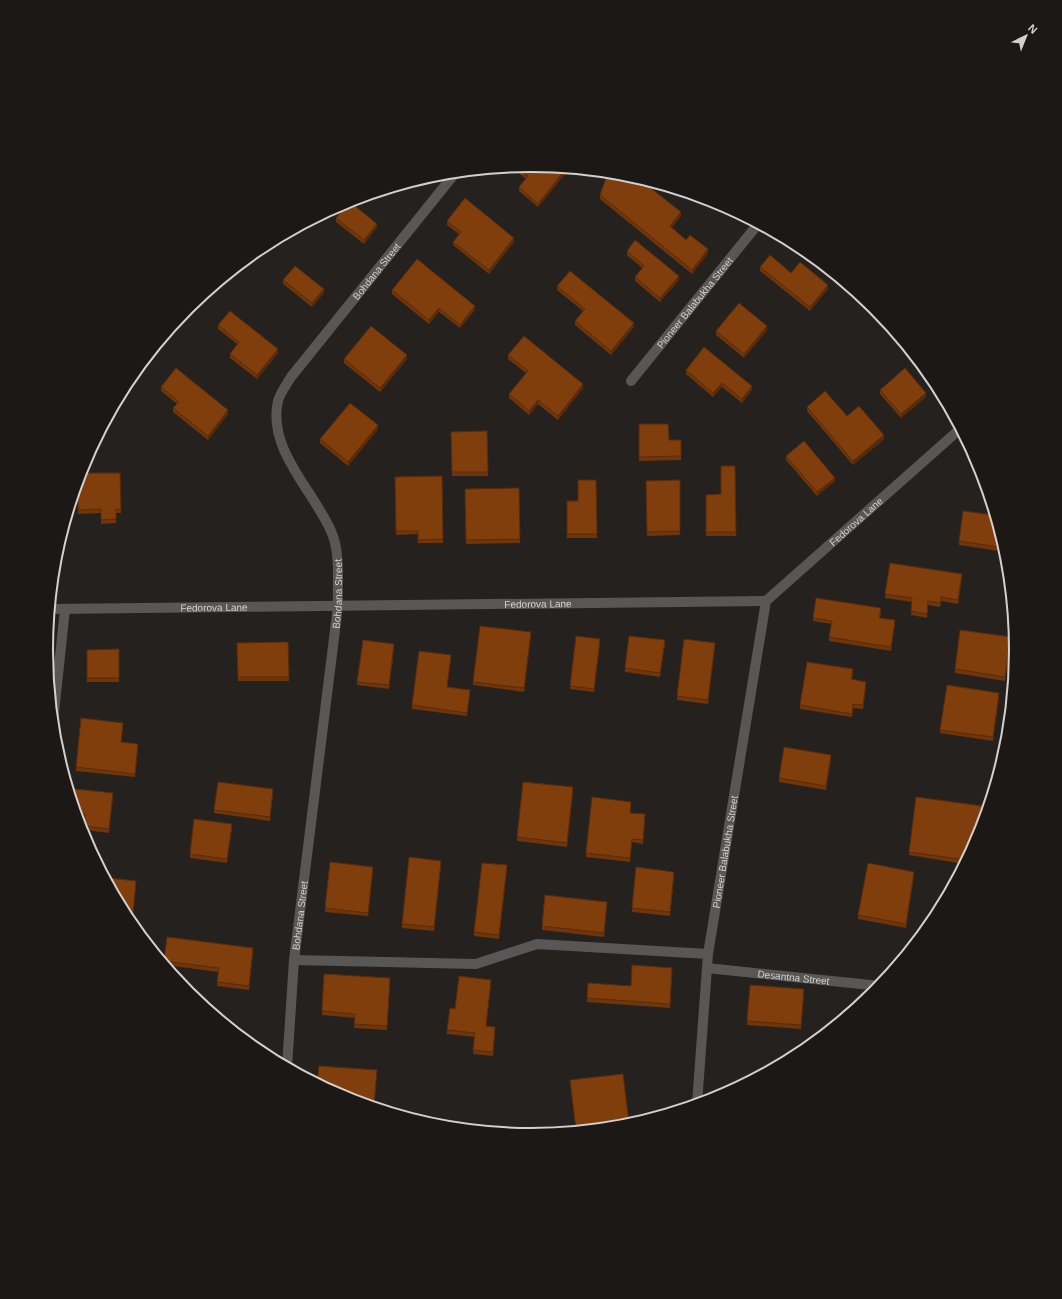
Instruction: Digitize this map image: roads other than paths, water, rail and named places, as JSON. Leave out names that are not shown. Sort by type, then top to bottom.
[{"type":"street","name":"Bohdana Street","points":[[287,1060],[294,960],[338,606],[336,548],[331,530],[282,445],[276,423],[278,400],[291,377],[450,179]]},
{"type":"street","name":"Pioneer Balabukha Street","points":[[631,380],[755,228]]},
{"type":"street","name":"Fedorova Lane","points":[[55,609],[766,601],[957,432]]},
{"type":"street","name":"Pioneer Balabukha Street","points":[[697,1097],[708,954],[766,601]]},
{"type":"street","points":[[56,698],[65,609]]},
{"type":"street","points":[[294,960],[476,964],[537,944],[708,954]]},
{"type":"street","name":"Desantna Street","points":[[707,968],[871,985]]}]
